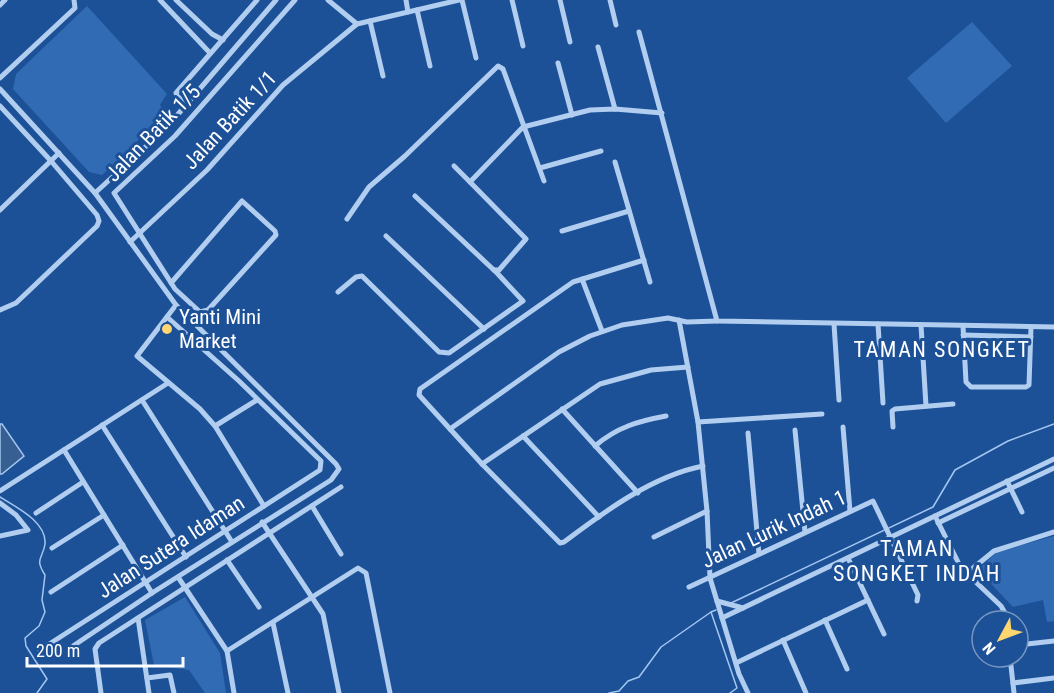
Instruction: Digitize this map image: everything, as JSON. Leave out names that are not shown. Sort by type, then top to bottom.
[{"type":"street","points":[[0,5],[5,0]]},
{"type":"street","points":[[0,78],[75,8],[74,0]]},
{"type":"street","points":[[159,0],[210,53]]},
{"type":"street","points":[[176,0],[195,20],[223,40]]},
{"type":"street","points":[[187,104],[176,93],[257,0]]},
{"type":"street","points":[[95,193],[167,127],[276,0]]},
{"type":"street","name":"Jalan Batik 1/5","points":[[171,283],[242,201],[273,229],[276,235],[204,313],[200,312],[179,294],[171,283],[114,195],[115,190],[175,136],[295,0]]},
{"type":"street","points":[[328,0],[357,24],[461,0],[476,58]]},
{"type":"street","points":[[406,0],[408,12]]},
{"type":"street","points":[[512,0],[523,46]]},
{"type":"street","points":[[560,0],[570,42]]},
{"type":"street","points":[[610,0],[616,25]]},
{"type":"street","points":[[417,10],[430,66]]},
{"type":"street","points":[[186,28],[194,26],[195,20]]},
{"type":"street","points":[[370,21],[383,76]]},
{"type":"street","name":"Jalan Batik 1/1","points":[[130,242],[207,170],[283,85],[357,24]]},
{"type":"street","points":[[639,32],[717,321]]},
{"type":"street","points":[[598,47],[615,109]]},
{"type":"street","points":[[558,63],[572,115]]},
{"type":"street","points":[[347,219],[369,187],[405,156],[498,66],[503,69],[544,181]]},
{"type":"street","points":[[0,67],[5,73]]},
{"type":"street","points":[[0,89],[95,193],[176,305],[336,464],[339,470],[331,480],[262,522],[73,646]]},
{"type":"street","points":[[0,310],[16,303],[97,226],[99,221],[97,215],[51,161],[0,106],[9,98]]},
{"type":"street","points":[[470,182],[523,127],[590,110],[615,109],[662,113]]},
{"type":"street","points":[[540,168],[602,150]]},
{"type":"street","points":[[0,210],[59,153]]},
{"type":"street","points":[[615,162],[650,282]]},
{"type":"street","points":[[454,166],[526,239],[500,270],[494,270]]},
{"type":"street","points":[[338,292],[356,277],[362,276],[443,354],[449,353],[523,301],[494,270],[415,196]]},
{"type":"street","points":[[562,231],[629,211]]},
{"type":"street","points":[[386,236],[484,329]]},
{"type":"street","points":[[644,260],[573,282],[420,389],[419,395],[482,464],[560,543],[564,543],[599,517],[638,493],[681,472],[703,466]]},
{"type":"street","points":[[582,279],[602,331]]},
{"type":"street","points":[[176,305],[137,356],[200,409],[215,426],[264,506]]},
{"type":"street","points":[[167,317],[257,400],[215,426]]},
{"type":"street","points":[[450,429],[559,352],[602,331],[647,321],[671,318],[687,322],[1054,327]]},
{"type":"street","points":[[679,320],[698,422],[707,511],[710,578],[736,663],[748,693]]},
{"type":"street","points":[[834,324],[839,400]]},
{"type":"street","points":[[878,324],[883,404]]},
{"type":"street","points":[[921,325],[926,406]]},
{"type":"street","points":[[963,326],[966,382],[968,385],[982,387],[1026,387],[1029,385],[1031,327]]},
{"type":"street","points":[[963,335],[1031,337]]},
{"type":"street","points":[[482,464],[600,384],[651,370],[688,368]]},
{"type":"street","points":[[0,491],[168,383]]},
{"type":"street","points":[[142,400],[232,542]]},
{"type":"street","name":"Jalan Sutera Idaman","points":[[40,650],[320,470],[321,461],[257,400]]},
{"type":"street","points":[[893,427],[893,410],[953,404]]},
{"type":"street","points":[[562,409],[638,493]]},
{"type":"street","points":[[698,422],[822,414]]},
{"type":"street","points":[[595,446],[623,427],[666,416]]},
{"type":"street","points":[[102,426],[186,557]]},
{"type":"street","points":[[843,427],[850,511]]},
{"type":"street","points":[[795,430],[805,532]]},
{"type":"street","points":[[748,433],[759,554]]},
{"type":"street","points":[[523,436],[599,517]]},
{"type":"street","points":[[64,450],[152,593]]},
{"type":"street","points":[[722,618],[848,558],[889,535],[935,516],[1054,459]]},
{"type":"street","points":[[938,523],[1054,468]]},
{"type":"street","points":[[36,513],[83,482]]},
{"type":"street","points":[[1007,482],[1022,512]]},
{"type":"street","points":[[100,693],[95,646],[341,488]]},
{"type":"street","name":"Jalan Lurik Indah 1","points":[[689,587],[873,501],[889,535]]},
{"type":"street","points":[[0,503],[16,515],[28,530],[0,536]]},
{"type":"street","points":[[312,506],[341,554]]},
{"type":"street","points":[[654,537],[707,511]]},
{"type":"street","points":[[52,548],[104,515]]},
{"type":"street","points":[[935,516],[958,564],[1003,609]]},
{"type":"street","points":[[262,522],[323,614],[339,693]]},
{"type":"street","points":[[967,573],[994,551],[1054,532]]},
{"type":"street","points":[[889,535],[918,595],[917,601]]},
{"type":"street","points":[[51,592],[123,545]]},
{"type":"street","points":[[848,558],[884,634]]},
{"type":"street","points":[[227,560],[259,607]]},
{"type":"street","points":[[227,651],[358,568],[362,569],[366,573],[390,693]]},
{"type":"street","points":[[178,577],[227,651],[234,693]]},
{"type":"street","points":[[736,663],[867,600]]},
{"type":"street","points":[[717,601],[744,608]]},
{"type":"street","points":[[138,618],[149,693]]},
{"type":"street","points":[[825,620],[847,669]]},
{"type":"street","points":[[273,623],[288,693]]},
{"type":"street","points":[[783,640],[806,693]]},
{"type":"street","points":[[1030,644],[1054,641]]},
{"type":"street","points":[[1011,669],[1014,693]]},
{"type":"street","points":[[147,678],[170,675],[174,693]]},
{"type":"street","points":[[1013,683],[1054,678]]},
{"type":"shaded area","points":[[87,6],[167,94],[160,105],[166,113],[102,175],[89,172],[13,89],[16,74]]},
{"type":"shaded area","points":[[972,22],[1012,66],[946,123],[907,78]]},
{"type":"shaded area","points":[[0,424],[24,456],[2,474],[0,474]]},
{"type":"shaded area","points":[[1054,536],[1054,621],[1047,622],[1043,600],[1013,607],[978,570],[997,552]]},
{"type":"shaded area","points":[[185,597],[220,653],[226,693],[205,693],[189,670],[154,665],[145,620]]},
{"type":"waterway","points":[[731,603],[933,507],[955,470],[1008,441],[1054,424]]},
{"type":"waterway","points":[[0,497],[22,510],[36,522],[44,536],[45,544],[40,565],[45,575],[42,600],[45,612],[39,626],[25,638],[26,646],[47,679],[37,693]]},
{"type":"waterway","points":[[716,610],[711,612],[737,688],[730,693]]},
{"type":"waterway","points":[[609,693],[619,691],[628,681],[639,677],[661,647],[711,612]]},
{"type":"place","name":"Yanti Mini Market","points":[[167,329]]},
{"type":"district","name":"TAMAN SONGKET","points":[[942,349]]},
{"type":"district","name":"TAMAN SONGKET INDAH","points":[[917,560]]}]
